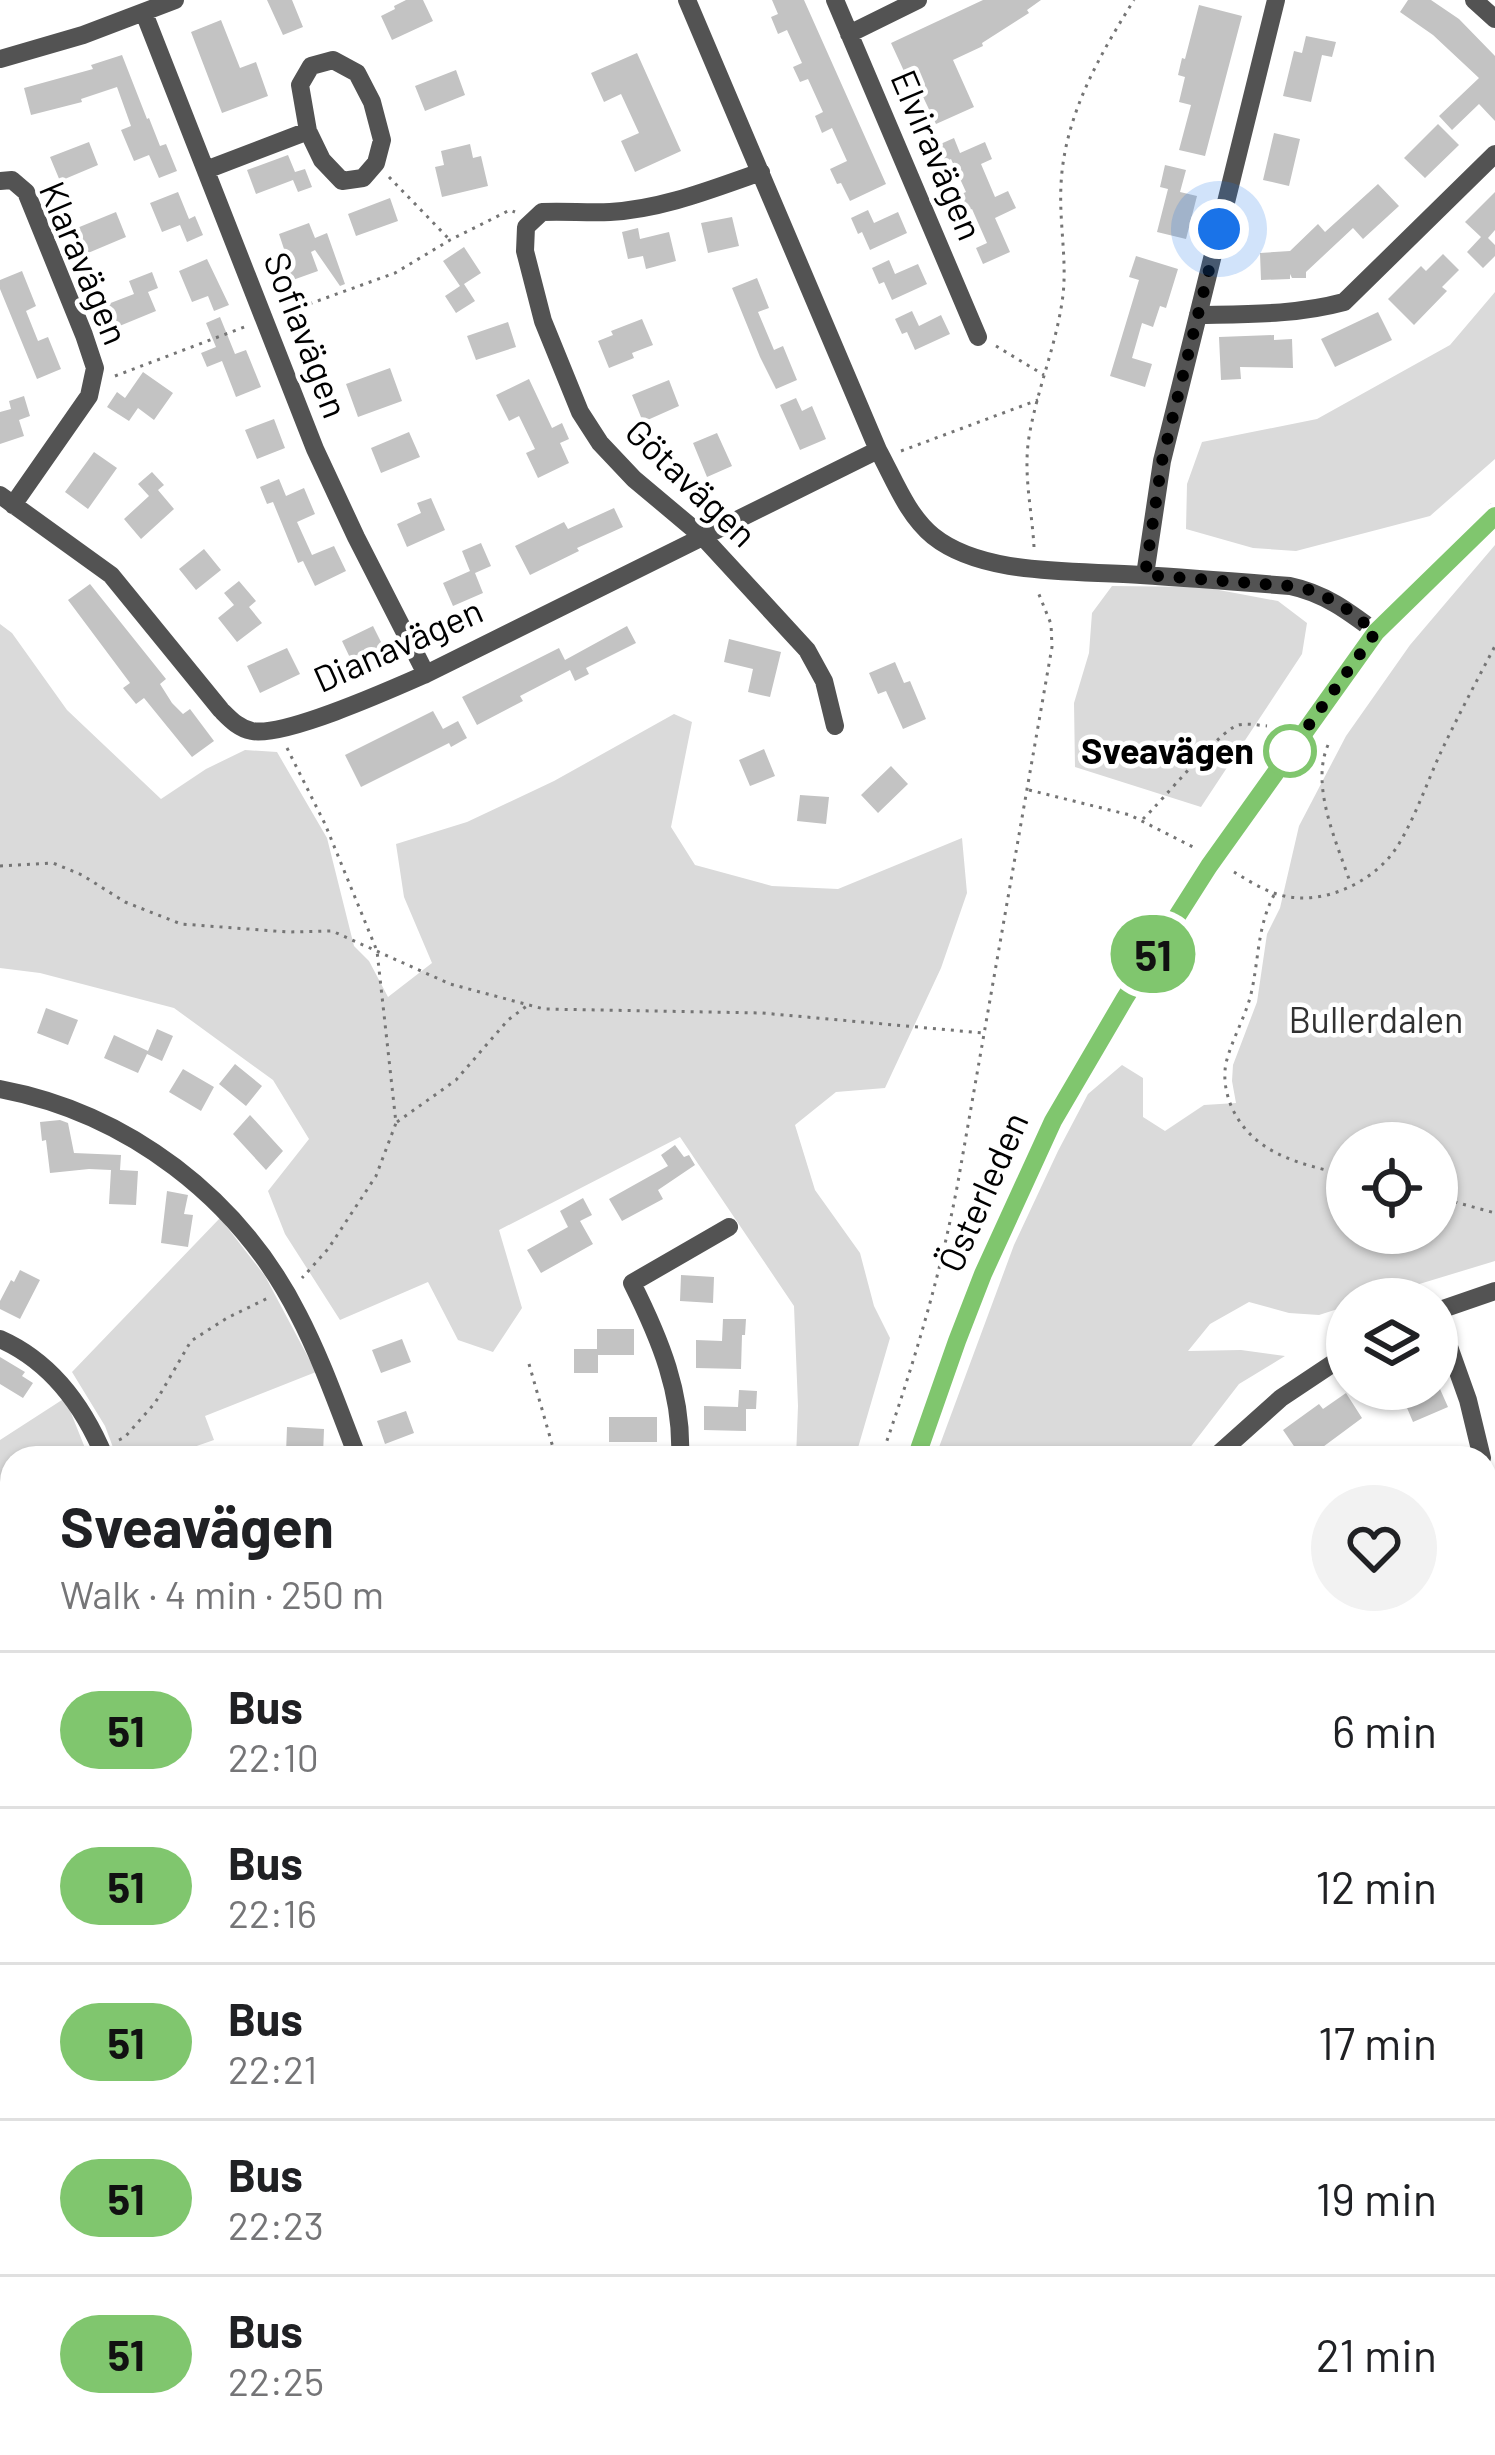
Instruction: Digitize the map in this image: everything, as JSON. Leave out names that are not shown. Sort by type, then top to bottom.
[{"type":"main road","name":"Österleden","points":[[920,1446],[983,1274],[1053,1121],[1125,998],[1209,866],[1376,632],[1495,515]]},
{"type":"street","points":[[0,59],[83,35],[175,0]]},
{"type":"street","points":[[687,0],[881,454],[911,511],[931,534],[956,550],[988,561],[1035,568],[1315,591],[1376,632]]},
{"type":"street","name":"Elviravägen","points":[[835,0],[978,337]]},
{"type":"street","points":[[849,34],[918,0]]},
{"type":"street","points":[[1145,575],[1162,461],[1276,0]]},
{"type":"street","points":[[1474,0],[1495,19]]},
{"type":"street","name":"Sofiavägen","points":[[144,13],[323,467],[426,674]]},
{"type":"street","points":[[333,59],[357,73],[372,101],[382,140],[376,163],[363,178],[342,181],[322,160],[308,131],[300,85],[311,65],[333,59]]},
{"type":"street","points":[[206,170],[308,131]]},
{"type":"street","points":[[1198,315],[1288,313],[1344,302],[1495,154]]},
{"type":"street","points":[[532,222],[542,212],[642,208],[761,172]]},
{"type":"street","name":"Klaravägen","points":[[0,182],[12,180],[26,192],[95,368],[89,396],[7,500]]},
{"type":"street","name":"Götavägen","points":[[532,222],[526,227],[525,251],[543,321],[580,412],[600,443],[634,479],[702,536],[807,650],[824,681],[835,726]]},
{"type":"street","name":"Dianavägen","points":[[7,500],[111,575],[220,710],[237,725],[256,732],[371,698],[426,674],[702,536],[881,454]]},
{"type":"street","points":[[0,1089],[84,1113],[160,1155],[199,1185],[266,1261],[284,1291],[320,1362],[353,1446]]},
{"type":"street","points":[[680,1446],[678,1405],[669,1369],[658,1333],[632,1283],[729,1227]]},
{"type":"street","points":[[1458,1304],[1495,1291]]},
{"type":"street","points":[[0,1339],[43,1366],[66,1389],[100,1446]]},
{"type":"street","points":[[1227,1446],[1281,1398],[1326,1368]]},
{"type":"street","points":[[1458,1372],[1479,1446]]},
{"type":"path","points":[[885,1446],[940,1274],[1052,647],[1051,624],[1038,592],[1027,468],[1065,277],[1060,196],[1067,142],[1090,80],[1134,0]]},
{"type":"path","points":[[376,163],[451,240]]},
{"type":"path","points":[[91,385],[395,273],[510,210],[532,222]]},
{"type":"path","points":[[978,337],[1045,376]]},
{"type":"path","points":[[881,454],[1038,400]]},
{"type":"path","points":[[1232,872],[1275,894],[1312,897],[1351,886],[1375,871],[1394,850],[1495,646]]},
{"type":"path","points":[[1142,820],[1219,737],[1234,726],[1267,726]]},
{"type":"path","points":[[113,1446],[155,1403],[191,1341],[298,1282],[328,1249],[376,1176],[396,1123],[377,951],[325,824],[290,757],[282,728]]},
{"type":"path","points":[[1328,746],[1322,759],[1324,793],[1351,886]]},
{"type":"path","points":[[1028,789],[1142,820],[1196,849]]},
{"type":"path","points":[[0,866],[53,862],[125,902],[181,924],[332,931],[450,984],[544,1009],[762,1012],[985,1033]]},
{"type":"path","points":[[1275,894],[1260,930],[1252,990],[1227,1062],[1228,1097],[1244,1127],[1269,1151],[1326,1169]]},
{"type":"path","points":[[396,1123],[456,1080],[528,1004]]},
{"type":"path","points":[[1458,1203],[1495,1213]]},
{"type":"path","points":[[529,1364],[553,1446]]},
{"type":"green space","points":[[1495,292],[1495,459],[1430,516],[1296,551],[1253,548],[1186,529],[1187,484],[1202,442],[1317,419],[1450,345]]},
{"type":"green space","name":"Bullerdalen","points":[[1495,545],[1495,1261],[1439,1278],[1326,1278],[1326,1313],[1289,1313],[1249,1302],[1210,1324],[1188,1351],[1241,1350],[1285,1356],[1239,1384],[1191,1446],[939,1446],[1014,1245],[1088,1094],[1122,1065],[1143,1078],[1143,1117],[1165,1131],[1204,1105],[1236,1103],[1233,1065],[1257,1002],[1267,934],[1280,908],[1299,826],[1346,736],[1410,645]]},
{"type":"green space","points":[[1112,586],[1203,587],[1278,601],[1307,623],[1302,654],[1201,807],[1075,767],[1074,703],[1089,653],[1092,613]]},
{"type":"green space","points":[[0,624],[12,633],[67,710],[161,799],[245,750],[277,752],[327,838],[354,946],[369,961],[388,997],[432,963],[404,897],[396,844],[467,822],[554,781],[674,714],[692,722],[671,827],[695,865],[772,886],[838,889],[962,838],[967,893],[941,968],[885,1088],[836,1092],[795,1125],[815,1190],[860,1253],[874,1306],[890,1338],[858,1446],[796,1446],[794,1306],[680,1137],[499,1230],[522,1308],[493,1352],[458,1340],[428,1282],[340,1320],[285,1234],[268,1191],[309,1139],[273,1080],[174,1008],[40,973],[0,968]]},
{"type":"green space","points":[[220,1218],[265,1276],[316,1372],[205,1416],[214,1440],[197,1446],[112,1446],[72,1372]]},
{"type":"green space","points":[[65,1398],[84,1446],[0,1446],[0,1440]]},
{"type":"building","points":[[267,0],[292,0],[303,27],[283,35]]},
{"type":"building","points":[[406,0],[423,0],[433,21],[392,40],[381,16]]},
{"type":"building","points":[[772,0],[804,0],[886,184],[850,201],[841,183],[837,184],[830,169],[847,161],[832,128],[822,133],[815,116],[823,112],[808,79],[800,82],[793,67],[802,63],[787,30],[778,34],[771,17],[778,14]]},
{"type":"building","points":[[983,0],[1041,0],[983,46],[953,60],[974,107],[936,124],[891,43]]},
{"type":"building","points":[[1408,0],[1431,0],[1459,19],[1495,56],[1495,121],[1479,104],[1452,130],[1439,116],[1479,78],[1400,12]]},
{"type":"building","points":[[1199,5],[1242,16],[1205,156],[1179,150],[1191,105],[1179,102],[1185,77],[1178,75]]},
{"type":"building","points":[[221,20],[240,68],[256,62],[268,96],[222,113],[191,32]]},
{"type":"building","points":[[1306,36],[1336,42],[1332,57],[1322,55],[1311,102],[1283,96],[1294,51],[1302,53]]},
{"type":"building","points":[[637,53],[681,151],[635,172],[621,141],[639,133],[621,94],[604,102],[591,73]]},
{"type":"building","points":[[122,55],[147,119],[160,146],[166,144],[177,171],[159,178],[149,155],[134,161],[121,130],[131,126],[117,87],[31,115],[24,88],[93,69],[91,65]]},
{"type":"building","points":[[456,70],[465,95],[425,111],[415,86]]},
{"type":"building","points":[[1438,124],[1459,145],[1425,178],[1404,158]]},
{"type":"building","points":[[1274,133],[1300,139],[1289,186],[1263,180]]},
{"type":"building","points":[[954,138],[960,153],[985,142],[992,159],[981,164],[995,197],[1008,191],[1016,208],[995,218],[1010,252],[983,264],[976,248],[987,243],[972,209],[965,212],[957,196],[966,192],[951,159],[943,163],[936,146]]},
{"type":"building","points":[[89,142],[98,165],[60,181],[50,157]]},
{"type":"building","points":[[470,144],[473,158],[481,156],[488,186],[442,197],[435,167],[444,165],[441,151]]},
{"type":"building","points":[[288,155],[295,172],[305,169],[312,187],[298,192],[293,180],[256,194],[247,170]]},
{"type":"building","points":[[1165,165],[1186,170],[1180,192],[1197,196],[1186,239],[1157,232],[1168,189],[1160,187]]},
{"type":"building","points":[[1378,184],[1399,206],[1363,239],[1353,228],[1306,272],[1306,278],[1290,274],[1290,279],[1261,280],[1260,253],[1290,251],[1318,224],[1325,232]]},
{"type":"building","points":[[178,192],[189,219],[195,216],[203,235],[187,242],[180,225],[162,232],[150,203]]},
{"type":"building","points":[[1495,192],[1495,230],[1488,238],[1495,245],[1495,256],[1483,268],[1467,252],[1481,237],[1465,222]]},
{"type":"building","points":[[390,198],[398,221],[356,236],[348,214]]},
{"type":"building","points":[[868,210],[874,223],[898,212],[907,233],[870,250],[851,218]]},
{"type":"building","points":[[116,212],[126,237],[88,253],[77,228]]},
{"type":"building","points":[[732,217],[739,246],[708,253],[701,223]]},
{"type":"building","points":[[309,223],[315,238],[327,233],[345,284],[340,286],[315,250],[311,252],[318,271],[290,281],[279,251],[284,249],[279,234]]},
{"type":"building","points":[[638,228],[640,239],[669,232],[676,261],[646,269],[643,256],[628,259],[622,232]]},
{"type":"building","points":[[464,247],[481,273],[464,284],[475,301],[456,313],[445,296],[460,286],[443,261]]},
{"type":"building","points":[[1443,254],[1459,270],[1442,287],[1447,291],[1414,325],[1388,299],[1421,266],[1426,271]]},
{"type":"building","points":[[1136,256],[1178,269],[1166,308],[1160,306],[1153,327],[1142,323],[1132,358],[1152,364],[1145,387],[1110,376],[1139,280],[1129,277]]},
{"type":"building","points":[[207,259],[229,305],[214,311],[208,296],[192,302],[179,271]]},
{"type":"building","points":[[889,260],[895,274],[918,264],[927,284],[892,300],[872,268]]},
{"type":"building","points":[[22,271],[36,306],[26,311],[38,341],[48,337],[61,369],[37,379],[0,289],[0,280]]},
{"type":"building","points":[[152,272],[158,288],[148,292],[156,311],[117,327],[108,304],[134,294],[129,281]]},
{"type":"building","points":[[757,278],[769,308],[758,312],[774,350],[783,346],[797,380],[776,389],[732,288]]},
{"type":"building","points":[[912,311],[919,326],[941,315],[950,334],[915,350],[895,319]]},
{"type":"building","points":[[1378,312],[1392,340],[1335,367],[1321,339]]},
{"type":"building","points":[[220,317],[235,354],[246,350],[261,387],[236,397],[222,361],[207,367],[201,353],[216,347],[206,323]]},
{"type":"building","points":[[642,319],[653,345],[609,368],[598,341]]},
{"type":"building","points":[[508,322],[516,347],[476,360],[467,336]]},
{"type":"building","points":[[1274,335],[1274,340],[1292,339],[1293,368],[1240,367],[1241,379],[1221,380],[1219,337]]},
{"type":"building","points":[[390,368],[402,401],[358,417],[346,384]]},
{"type":"building","points":[[143,372],[173,393],[154,420],[138,408],[129,421],[107,407],[117,392],[125,398]]},
{"type":"building","points":[[529,379],[552,428],[562,423],[569,439],[560,443],[569,463],[538,478],[526,453],[535,449],[519,416],[509,421],[496,395]]},
{"type":"building","points":[[669,380],[679,406],[643,422],[632,395]]},
{"type":"building","points":[[24,396],[30,416],[19,420],[24,436],[0,444],[0,412],[11,409],[9,401]]},
{"type":"building","points":[[796,398],[802,411],[812,406],[826,439],[800,450],[780,405]]},
{"type":"building","points":[[274,419],[285,448],[257,459],[245,430]]},
{"type":"building","points":[[409,432],[420,457],[381,473],[371,448]]},
{"type":"building","points":[[717,433],[732,466],[707,477],[693,443]]},
{"type":"building","points":[[94,452],[117,468],[88,509],[65,492]]},
{"type":"building","points":[[152,472],[164,485],[158,490],[174,509],[141,539],[124,519],[149,496],[138,484]]},
{"type":"building","points":[[279,479],[286,496],[304,488],[315,514],[297,522],[312,555],[334,546],[346,571],[315,586],[303,561],[298,563],[273,502],[267,504],[260,487]]},
{"type":"building","points":[[431,498],[445,530],[407,547],[397,524],[421,513],[417,503]]},
{"type":"building","points":[[614,508],[623,527],[530,575],[515,546],[564,522],[568,529]]},
{"type":"building","points":[[481,543],[491,566],[475,573],[483,593],[453,606],[443,583],[470,571],[462,551]]},
{"type":"building","points":[[204,549],[221,570],[196,590],[179,569]]},
{"type":"building","points":[[239,581],[256,601],[249,607],[262,623],[237,642],[218,618],[234,605],[224,593]]},
{"type":"building","points":[[90,584],[166,679],[160,684],[172,703],[183,714],[190,709],[214,741],[192,757],[144,698],[136,704],[123,688],[130,683],[68,600]]},
{"type":"building","points":[[373,626],[385,650],[353,664],[342,641]]},
{"type":"building","points":[[627,626],[636,643],[586,668],[589,674],[575,681],[570,670],[477,725],[462,697],[559,648],[565,660]]},
{"type":"building","points":[[729,639],[781,652],[770,697],[748,692],[753,669],[724,662]]},
{"type":"building","points":[[287,648],[300,674],[260,693],[247,666]]},
{"type":"building","points":[[895,662],[904,683],[910,681],[926,719],[903,729],[886,691],[878,694],[869,673]]},
{"type":"building","points":[[433,711],[443,729],[458,721],[467,738],[361,787],[345,755]]},
{"type":"building","points":[[764,749],[775,776],[750,786],[739,760]]},
{"type":"building","points":[[891,766],[908,784],[878,813],[861,795]]},
{"type":"building","points":[[800,795],[829,797],[826,824],[797,821]]},
{"type":"building","points":[[46,1008],[78,1020],[68,1045],[37,1033]]},
{"type":"building","points":[[157,1029],[173,1036],[162,1061],[147,1054],[138,1073],[104,1058],[114,1035],[148,1051]]},
{"type":"building","points":[[235,1064],[262,1086],[246,1106],[219,1084]]},
{"type":"building","points":[[183,1069],[214,1087],[201,1111],[169,1092]]},
{"type":"building","points":[[250,1115],[283,1151],[266,1170],[233,1134]]},
{"type":"building","points":[[40,1122],[68,1123],[74,1153],[121,1155],[120,1170],[138,1171],[136,1205],[109,1204],[111,1170],[50,1173]]},
{"type":"building","points":[[675,1145],[695,1165],[658,1190],[663,1199],[622,1221],[609,1199],[668,1166],[661,1155]]},
{"type":"building","points":[[167,1191],[188,1195],[184,1214],[193,1215],[188,1247],[161,1243]]},
{"type":"building","points":[[583,1198],[592,1215],[580,1221],[593,1244],[541,1273],[527,1250],[568,1227],[560,1211]]},
{"type":"building","points":[[20,1270],[40,1280],[20,1319],[0,1309],[0,1301]]},
{"type":"building","points":[[681,1275],[714,1277],[713,1303],[680,1301]]},
{"type":"building","points":[[723,1319],[746,1319],[741,1369],[696,1368],[696,1340],[722,1341]]},
{"type":"building","points":[[597,1329],[634,1329],[634,1355],[598,1355],[598,1373],[574,1373],[574,1349],[597,1349]]},
{"type":"building","points":[[402,1339],[411,1362],[381,1373],[372,1350]]},
{"type":"building","points":[[0,1357],[25,1372],[22,1376],[33,1383],[23,1398],[0,1384]]},
{"type":"building","points":[[739,1390],[757,1391],[756,1409],[746,1409],[746,1431],[704,1430],[704,1406],[738,1407]]},
{"type":"building","points":[[1319,1404],[1326,1410],[1357,1410],[1362,1418],[1324,1446],[1294,1446],[1283,1430]]},
{"type":"building","points":[[1408,1410],[1441,1410],[1413,1422]]},
{"type":"building","points":[[406,1411],[414,1433],[385,1444],[377,1421]]},
{"type":"building","points":[[609,1417],[657,1417],[657,1442],[609,1442]]},
{"type":"building","points":[[287,1427],[324,1429],[323,1446],[286,1446]]},
{"type":"bus line","name":"51","points":[[920,1446],[983,1274],[1053,1121],[1125,998],[1209,866],[1376,632],[1495,516]]},
{"type":"place","name":"Sveavägen","points":[[1290,751]]},
{"type":"route","points":[[1219,229],[1162,461],[1145,575],[1315,591],[1376,632],[1290,751]]}]
